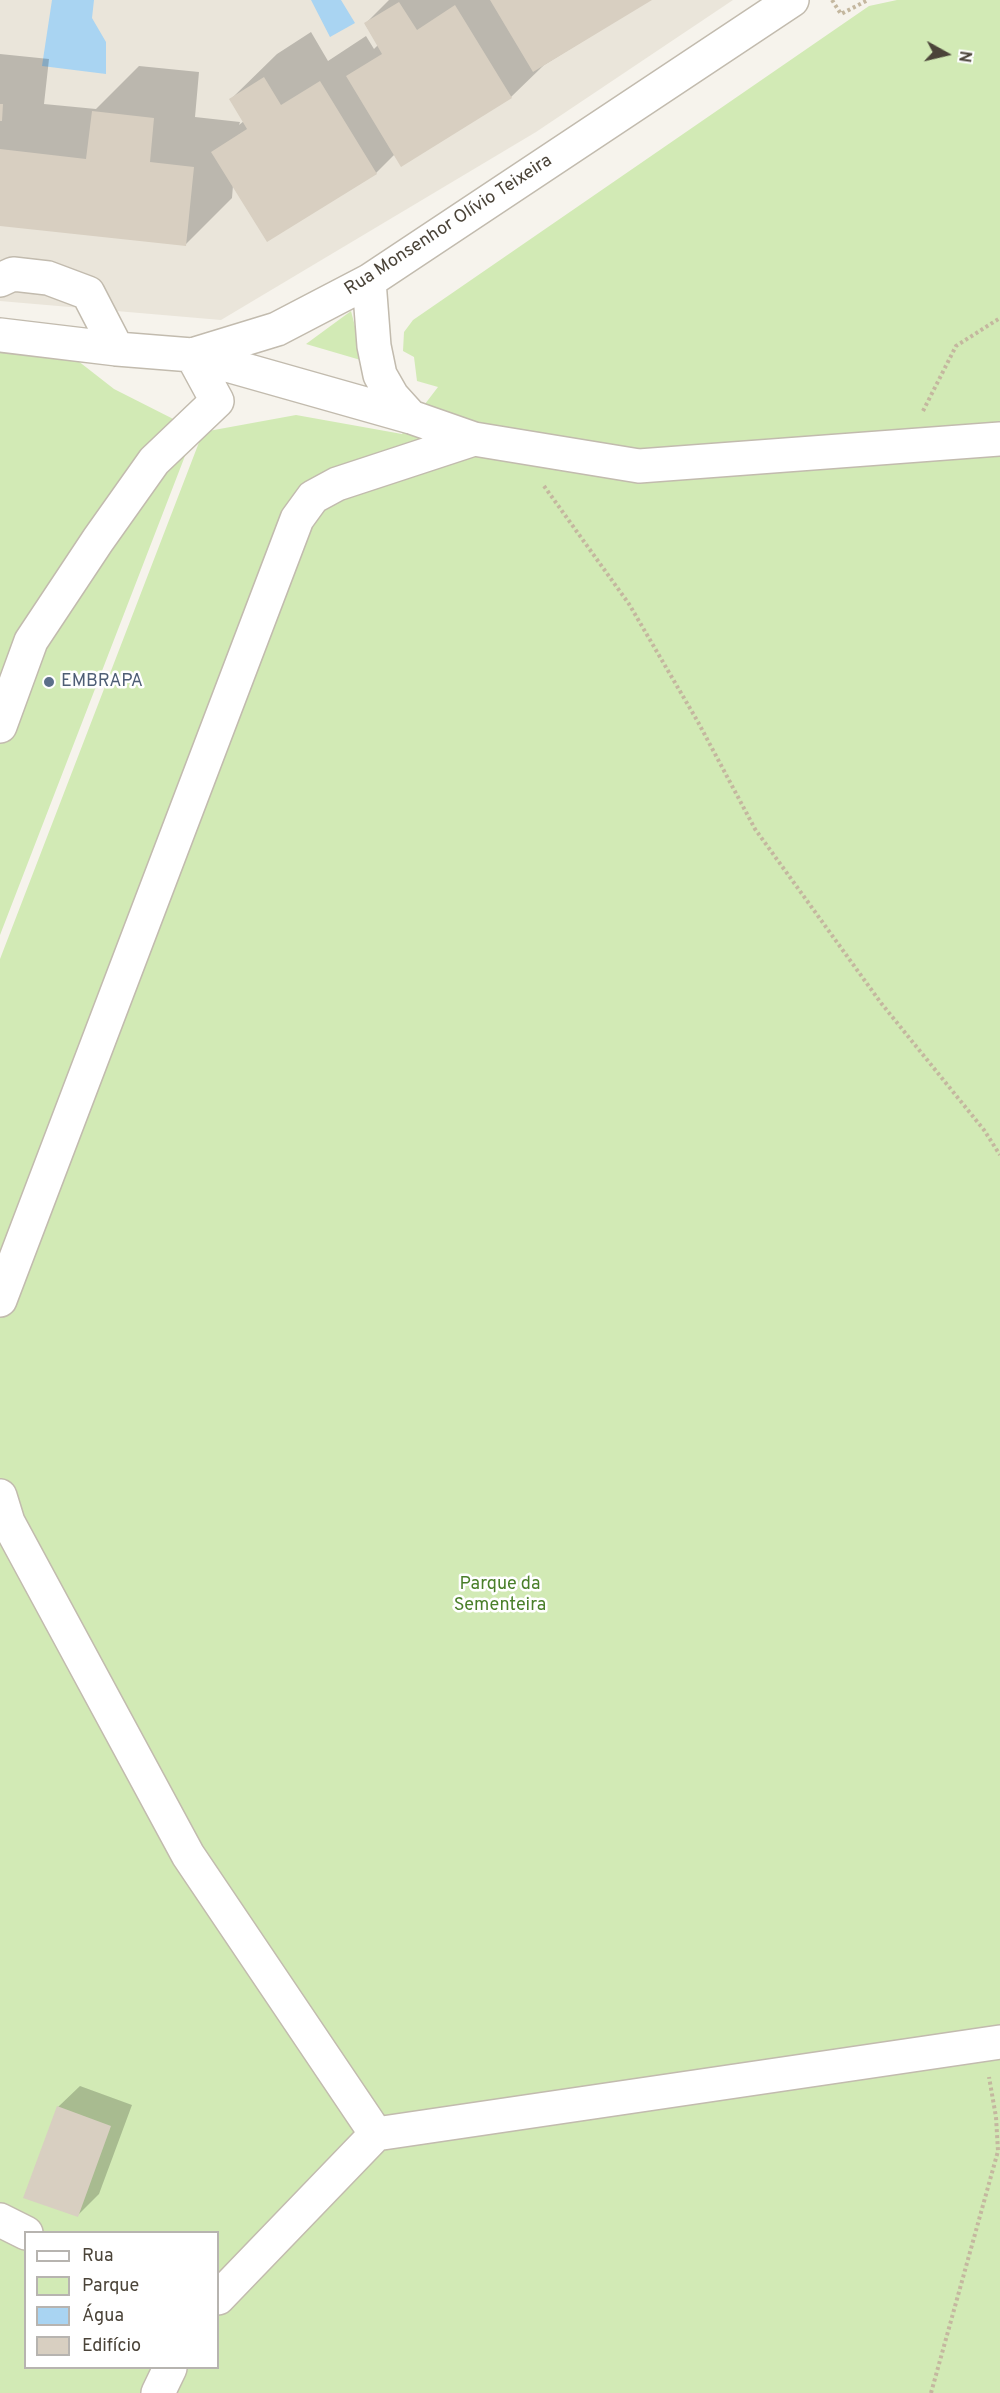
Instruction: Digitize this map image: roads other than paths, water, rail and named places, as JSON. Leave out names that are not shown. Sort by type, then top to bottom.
[{"type":"street","name":"Rua Monsenhor Olívio Teixeira","points":[[0,334],[117,349],[192,355],[277,329],[369,281],[792,0]]},
{"type":"street","points":[[0,280],[13,274],[48,278],[88,293],[117,349]]},
{"type":"street","points":[[369,281],[374,346],[380,375],[392,396],[411,417]]},
{"type":"street","points":[[192,355],[411,417],[474,439],[639,466],[1000,439]]},
{"type":"street","points":[[0,726],[31,641],[98,540],[154,461],[217,401],[192,355]]},
{"type":"street","points":[[0,1300],[297,519],[313,497],[337,484],[474,439]]},
{"type":"street","points":[[0,1496],[8,1522],[188,1856],[376,2134]]},
{"type":"street","points":[[219,2297],[376,2134],[991,2043]]},
{"type":"street","points":[[0,2220],[24,2232]]},
{"type":"street","points":[[158,2393],[169,2369]]},
{"type":"water","points":[[52,0],[94,0],[92,18],[106,42],[106,74],[42,66]]},
{"type":"water","points":[[311,0],[341,0],[355,23],[330,37]]},
{"type":"place","name":"EMBRAPA","points":[[49,682]]},
{"type":"park label","name":"Parque da Sementeira","points":[[500,1595]]}]
